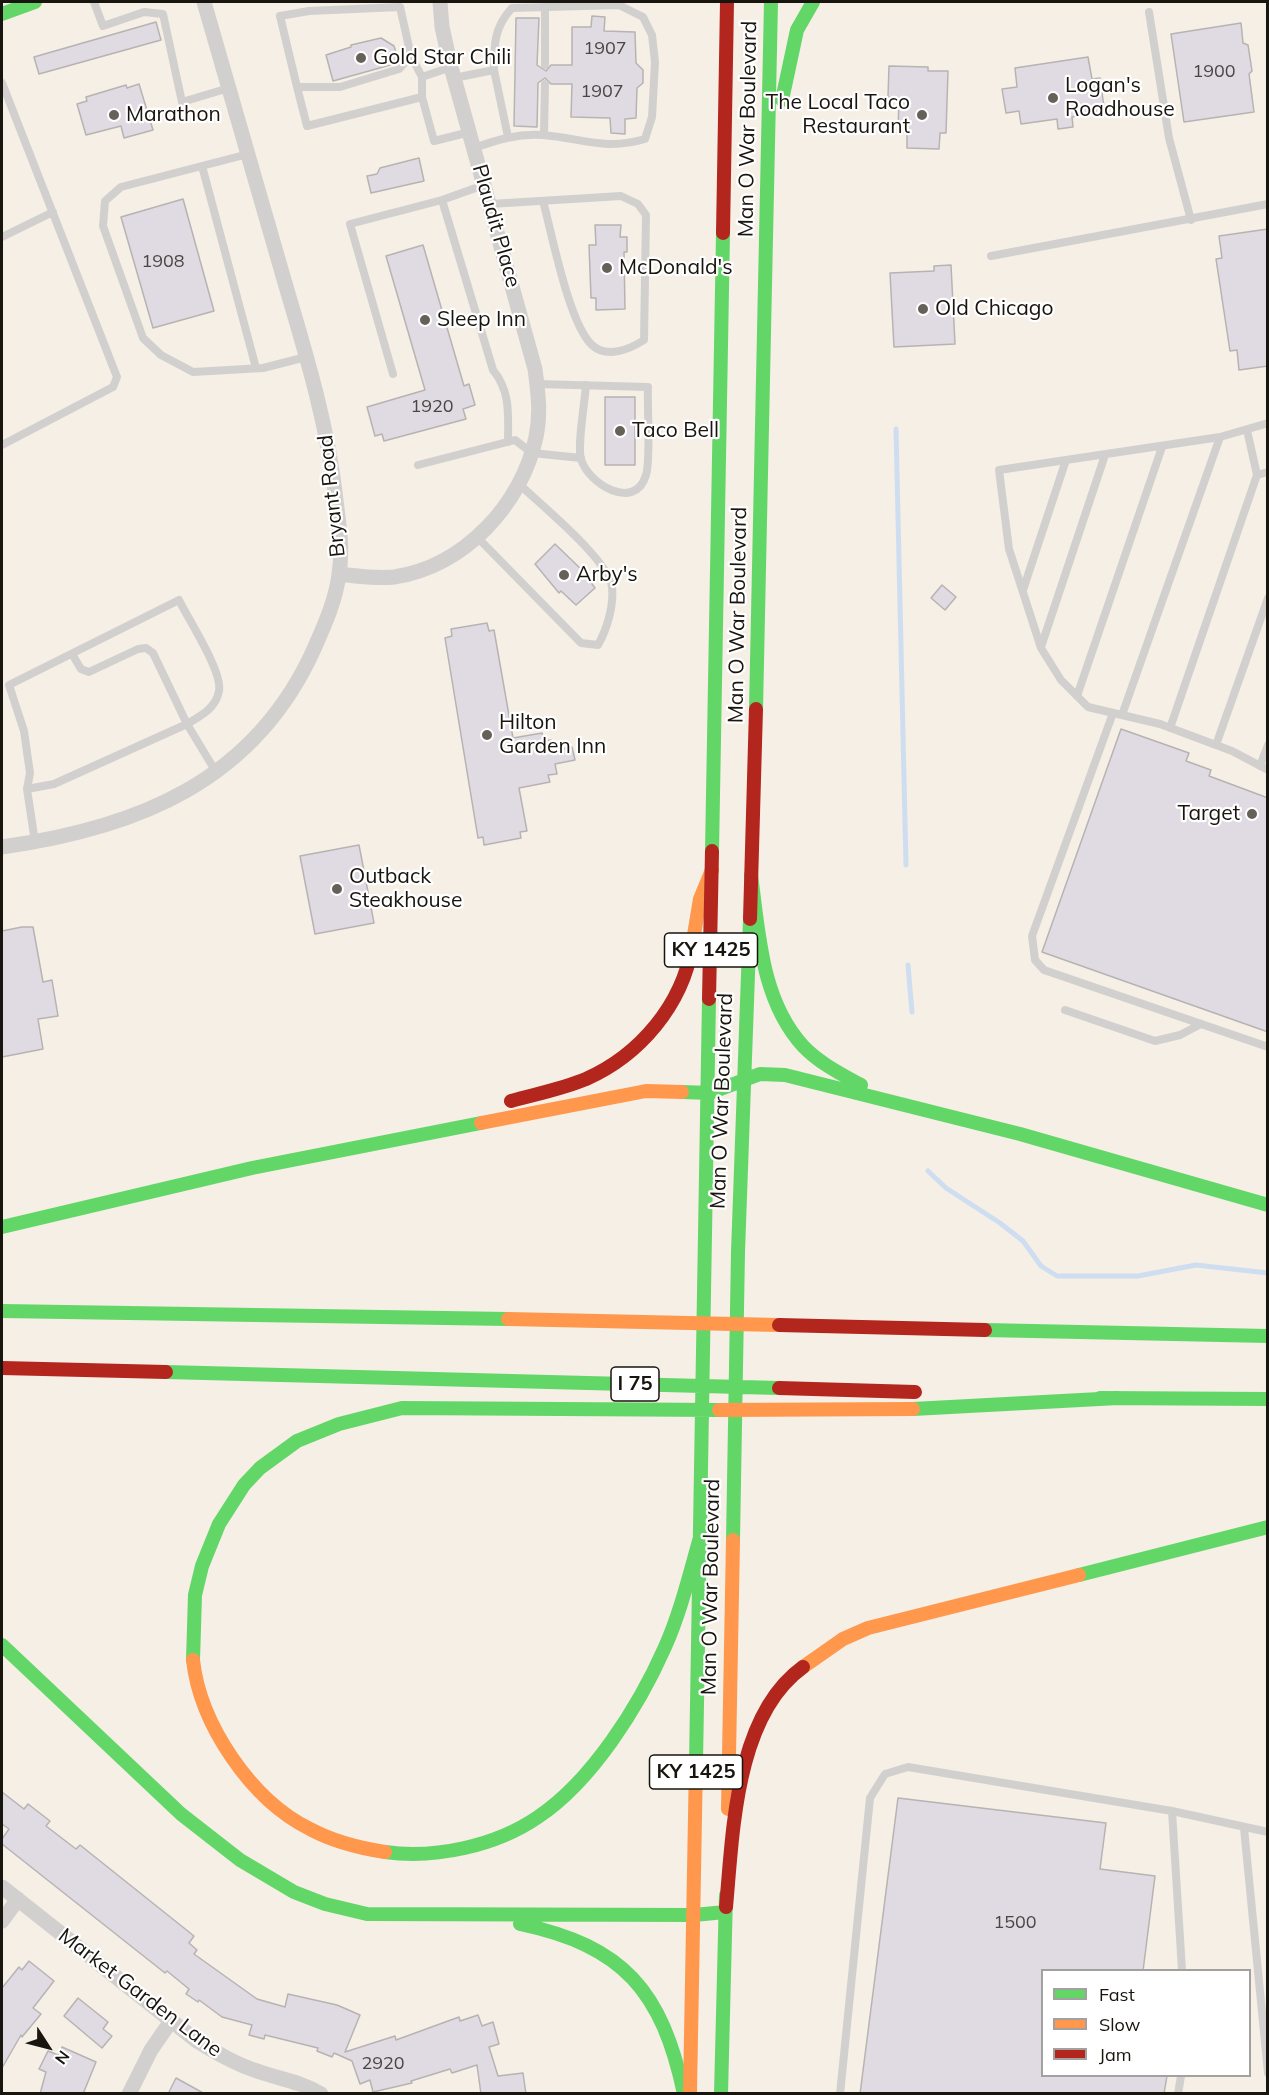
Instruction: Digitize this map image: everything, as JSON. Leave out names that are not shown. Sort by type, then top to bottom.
[{"type":"main road","points":[[2,14],[34,2]]},
{"type":"main road","name":"Man O War Boulevard","points":[[690,2094],[710,1093],[727,2]]},
{"type":"main road","name":"Man O War Boulevard","points":[[722,2094],[738,1257],[754,808],[771,2]]},
{"type":"main road","points":[[769,171],[795,40],[806,10],[813,2]]},
{"type":"main road","points":[[287,1162],[494,1106],[594,1075],[639,1044],[657,1024],[686,972],[694,942],[699,900],[712,870]]},
{"type":"main road","points":[[751,875],[765,974],[780,1016],[792,1033],[804,1047],[840,1074],[923,1110]]},
{"type":"main road","points":[[2,1227],[287,1162],[646,1091],[710,1093],[760,1074],[785,1075],[1020,1134],[1268,1205]]},
{"type":"main road","points":[[2,1311],[440,1317],[1268,1336]]},
{"type":"main road","name":"I 75","points":[[2,1368],[1118,1398],[1268,1399]]},
{"type":"main road","points":[[700,1534],[674,1627],[650,1679],[609,1744],[571,1788],[533,1821],[488,1842],[430,1853],[402,1853],[369,1849],[309,1829],[279,1808],[228,1752],[198,1688],[194,1658],[193,1598],[211,1535],[240,1488],[277,1455],[316,1431],[402,1408],[872,1411],[1118,1398]]},
{"type":"main road","points":[[2,1645],[181,1814],[240,1860],[294,1892],[324,1904],[368,1914],[694,1915],[725,1912],[742,1774],[748,1746],[759,1720],[800,1667],[856,1632],[1268,1527]]},
{"type":"main road","points":[[445,1914],[539,1927],[567,1934],[597,1948],[627,1972],[653,2001],[679,2063],[684,2094]]},
{"type":"street","name":"Bryant Road","points":[[2,847],[97,829],[149,811],[172,800],[216,772],[273,717],[292,691],[324,626],[339,574],[341,538],[326,433],[204,2]]},
{"type":"street","name":"Plaudit Place","points":[[339,574],[374,578],[394,577],[416,572],[440,561],[477,537],[495,520],[519,484],[532,453],[540,404],[537,384],[524,322],[453,73],[442,27],[440,2]]},
{"type":"street","name":"Market Garden Lane","points":[[2,1887],[197,2041],[230,2061],[260,2072],[294,2080],[321,2094]]},
{"type":"street","points":[[2,1921],[18,1899]]},
{"type":"street","points":[[129,2094],[151,2050],[171,2021]]},
{"type":"lane","points":[[94,2],[103,26],[144,12],[163,14],[182,102],[229,88]]},
{"type":"lane","points":[[474,148],[508,136],[544,135],[592,144],[627,144],[645,139],[652,117],[655,62],[652,35],[643,17],[619,6],[512,8],[502,18],[494,39],[494,70],[508,136]]},
{"type":"lane","points":[[422,97],[307,126],[280,16],[309,11],[400,7],[411,56],[422,77],[422,97],[434,141],[470,132]]},
{"type":"lane","points":[[545,7],[545,65]]},
{"type":"lane","points":[[1149,12],[1170,138],[1191,220]]},
{"type":"lane","points":[[297,87],[340,87],[399,69],[411,56]]},
{"type":"lane","points":[[422,77],[494,70]]},
{"type":"lane","points":[[2,83],[117,376],[113,387],[2,445]]},
{"type":"lane","points":[[544,135],[545,84]]},
{"type":"lane","points":[[248,154],[121,187],[105,201],[103,226],[143,338],[161,355],[193,372],[256,368],[306,357]]},
{"type":"lane","points":[[202,166],[256,368]]},
{"type":"lane","points":[[393,374],[350,224],[442,200],[485,184]]},
{"type":"lane","points":[[490,204],[621,196],[638,204],[646,215],[644,340],[631,348],[612,352],[593,347],[579,328],[543,201]]},
{"type":"lane","points":[[442,200],[493,370],[502,382],[507,396],[508,442]]},
{"type":"lane","points":[[991,256],[1268,204]]},
{"type":"lane","points":[[2,237],[53,212]]},
{"type":"lane","points":[[537,384],[586,385],[648,387],[646,475],[637,489],[624,493],[606,490],[588,473],[580,458],[586,385]]},
{"type":"lane","points":[[1268,423],[1220,437],[999,470],[1009,549],[1041,648],[1061,680],[1088,707],[1170,728],[1216,745],[1264,768],[1268,745]]},
{"type":"lane","points":[[1170,728],[1257,475],[1247,429]]},
{"type":"lane","points":[[1122,715],[1220,437]]},
{"type":"lane","points":[[418,465],[515,440],[532,453],[580,458]]},
{"type":"lane","points":[[1077,696],[1162,447]]},
{"type":"lane","points":[[1041,648],[1105,455]]},
{"type":"lane","points":[[1022,591],[1066,460]]},
{"type":"lane","points":[[1257,475],[1268,472]]},
{"type":"lane","points":[[477,537],[581,643],[598,645],[607,628],[612,586],[602,563],[519,484]]},
{"type":"lane","points":[[1216,745],[1268,598]]},
{"type":"lane","points":[[27,789],[54,784],[187,724],[213,706],[220,690],[217,675],[179,600],[9,685],[24,731],[30,773],[27,789],[35,842]]},
{"type":"lane","points":[[72,654],[81,669],[89,672],[146,648],[153,653],[187,724],[216,772]]},
{"type":"lane","points":[[1113,713],[1032,936],[1035,960],[1044,970],[1268,1047]]},
{"type":"lane","points":[[1065,1010],[1155,1041],[1180,1035],[1201,1024]]},
{"type":"lane","points":[[840,2094],[870,1798],[885,1774],[908,1767],[1172,1811],[1268,1832]]},
{"type":"lane","points":[[1172,1811],[1182,1969]]},
{"type":"lane","points":[[1244,1828],[1268,2073]]},
{"type":"lane","points":[[1178,2094],[1180,2077]]},
{"type":"building","points":[[592,16],[605,17],[604,31],[635,32],[636,63],[643,70],[643,83],[637,88],[636,118],[625,119],[625,134],[611,133],[610,118],[571,117],[572,84],[551,84],[545,78],[538,83],[537,127],[514,126],[516,18],[539,18],[537,65],[546,71],[551,65],[572,65],[572,27],[591,27]]},
{"type":"building","points":[[156,22],[161,40],[39,74],[34,57]]},
{"type":"building","points":[[1241,23],[1243,43],[1248,45],[1252,71],[1249,74],[1254,112],[1184,122],[1171,34]]},
{"type":"building","name":"Gold Star Chili","points":[[381,38],[394,46],[397,56],[394,64],[333,81],[326,55],[351,47],[351,45]]},
{"type":"building","name":"Logan's Roadhouse","points":[[1088,57],[1092,79],[1100,78],[1104,107],[1096,108],[1096,113],[1072,117],[1073,127],[1058,129],[1057,119],[1021,124],[1019,111],[1006,113],[1002,89],[1017,87],[1015,68]]},
{"type":"building","name":"The Local Taco Restaurant","points":[[889,66],[928,67],[928,71],[948,71],[946,133],[940,133],[939,149],[907,148],[907,132],[898,132],[899,98],[888,97]]},
{"type":"building","name":"Marathon","points":[[139,84],[153,130],[124,138],[121,126],[86,135],[77,104],[87,101],[86,97],[126,85],[127,88]]},
{"type":"building","points":[[419,158],[424,181],[371,193],[367,176],[377,174],[380,168]]},
{"type":"building","points":[[183,199],[214,311],[153,328],[121,217]]},
{"type":"building","name":"McDonald's","points":[[595,225],[621,225],[620,237],[627,237],[627,252],[624,252],[625,309],[596,310],[596,298],[591,298],[589,245],[596,245]]},
{"type":"building","points":[[1268,229],[1268,366],[1239,370],[1237,350],[1230,351],[1216,259],[1222,258],[1219,236]]},
{"type":"building","name":"Sleep Inn","points":[[423,245],[464,386],[469,384],[475,405],[463,409],[466,419],[384,441],[382,434],[375,436],[367,407],[425,390],[386,256]]},
{"type":"building","name":"Old Chicago","points":[[951,265],[955,344],[894,347],[890,273],[934,271],[934,266]]},
{"type":"building","name":"Taco Bell","points":[[605,397],[635,397],[635,465],[605,465]]},
{"type":"building","name":"Arby's","points":[[555,544],[583,571],[595,588],[576,605],[561,591],[559,593],[535,564]]},
{"type":"building","points":[[942,585],[956,597],[945,610],[931,598]]},
{"type":"building","name":"Hilton Garden Inn","points":[[487,623],[489,631],[494,630],[513,738],[542,733],[544,741],[551,740],[553,751],[572,747],[575,760],[555,764],[557,774],[548,775],[550,782],[519,788],[527,831],[520,832],[521,838],[484,845],[483,837],[478,838],[445,638],[452,636],[451,629]]},
{"type":"building","points":[[1121,729],[1189,753],[1186,761],[1211,770],[1209,776],[1268,798],[1268,1032],[1042,952]]},
{"type":"building","name":"Outback Steakhouse","points":[[359,845],[374,923],[315,934],[300,856]]},
{"type":"building","points":[[33,927],[43,982],[52,980],[58,1016],[38,1019],[43,1049],[2,1057],[2,931]]},
{"type":"building","points":[[2,1792],[24,1809],[28,1804],[50,1821],[46,1826],[76,1849],[80,1845],[194,1936],[189,1943],[197,1950],[194,1954],[257,1999],[285,2007],[288,1994],[337,2005],[360,2015],[345,2052],[395,2036],[396,2040],[459,2017],[460,2021],[478,2015],[482,2026],[493,2022],[499,2044],[489,2047],[498,2076],[523,2073],[526,2094],[481,2094],[477,2065],[452,2073],[450,2069],[411,2081],[412,2083],[373,2092],[370,2080],[360,2084],[352,2061],[334,2053],[332,2057],[317,2051],[318,2048],[265,2035],[264,2039],[249,2035],[252,2025],[222,2017],[199,2000],[198,2002],[186,1994],[189,1989],[167,1971],[165,1973],[2,1844],[2,1839],[9,1829],[2,1824]]},
{"type":"building","points":[[898,1798],[1106,1823],[1100,1869],[1155,1876],[1143,1969],[1041,1969],[1041,2077],[1167,2077],[1164,2094],[860,2094]]},
{"type":"building","points":[[29,1961],[54,1981],[33,2008],[41,2014],[22,2037],[21,2035],[2,2068],[2,1988],[19,1967],[22,1970]]},
{"type":"building","points":[[78,1998],[108,2022],[103,2029],[112,2036],[102,2048],[64,2016]]},
{"type":"building","points":[[62,2047],[96,2062],[83,2094],[40,2094],[46,2072],[39,2069],[48,2051],[58,2055]]},
{"type":"building","points":[[176,2078],[205,2094],[168,2094]]},
{"type":"waterway","points":[[896,429],[906,865]]},
{"type":"waterway","points":[[908,965],[912,1012]]},
{"type":"waterway","points":[[928,1171],[946,1188],[1023,1241],[1041,1266],[1057,1276],[1138,1276],[1196,1265],[1268,1273]]},
{"type":"traffic: fast","points":[[2,14],[35,2]]},
{"type":"traffic: fast","points":[[756,709],[771,2]]},
{"type":"traffic: fast","points":[[782,100],[797,30],[813,2]]},
{"type":"traffic: fast","points":[[712,851],[723,233]]},
{"type":"traffic: fast","points":[[751,875],[764,965],[778,1008],[789,1028],[809,1052],[861,1085]]},
{"type":"traffic: fast","points":[[733,1540],[738,1252],[750,919]]},
{"type":"traffic: fast","points":[[696,1762],[709,999]]},
{"type":"traffic: fast","points":[[682,1092],[710,1093],[760,1074],[785,1075],[1020,1134],[1268,1205]]},
{"type":"traffic: fast","points":[[2,1227],[252,1168],[481,1123]]},
{"type":"traffic: fast","points":[[2,1311],[508,1319]]},
{"type":"traffic: fast","points":[[985,1330],[1268,1336]]},
{"type":"traffic: fast","points":[[166,1372],[779,1388]]},
{"type":"traffic: fast","points":[[1100,1398],[1268,1399]]},
{"type":"traffic: fast","points":[[913,1409],[1118,1398]]},
{"type":"traffic: fast","points":[[193,1660],[195,1595],[202,1566],[219,1524],[244,1485],[260,1468],[297,1441],[339,1424],[402,1408],[719,1410]]},
{"type":"traffic: fast","points":[[1079,1575],[1268,1527]]},
{"type":"traffic: fast","points":[[385,1852],[424,1854],[484,1843],[503,1836],[538,1817],[577,1784],[612,1741],[654,1670],[676,1620],[701,1534]]},
{"type":"traffic: fast","points":[[2,1645],[181,1814],[240,1860],[294,1892],[325,1904],[367,1914],[694,1915],[725,1912],[726,1907]]},
{"type":"traffic: fast","points":[[721,2094],[726,1895]]},
{"type":"traffic: fast","points":[[520,1924],[556,1933],[586,1945],[612,1960],[633,1979],[650,2001],[664,2027],[684,2094]]},
{"type":"traffic: slow","points":[[692,947],[700,899],[712,870]]},
{"type":"traffic: slow","points":[[481,1123],[646,1091],[682,1092]]},
{"type":"traffic: slow","points":[[508,1319],[779,1325]]},
{"type":"traffic: slow","points":[[719,1410],[913,1409]]},
{"type":"traffic: slow","points":[[728,1809],[733,1540]]},
{"type":"traffic: slow","points":[[803,1667],[843,1639],[868,1628],[1079,1575]]},
{"type":"traffic: slow","points":[[193,1660],[206,1709],[232,1758],[249,1780],[288,1816],[319,1834],[347,1844],[385,1852]]},
{"type":"traffic: slow","points":[[690,2091],[696,1762]]},
{"type":"traffic: jam","points":[[723,233],[727,2]]},
{"type":"traffic: jam","points":[[750,919],[756,709]]},
{"type":"traffic: jam","points":[[709,999],[712,851]]},
{"type":"traffic: jam","points":[[511,1101],[586,1079],[606,1069],[641,1042],[656,1026],[679,989],[692,947]]},
{"type":"traffic: jam","points":[[779,1325],[985,1330]]},
{"type":"traffic: jam","points":[[2,1368],[166,1372]]},
{"type":"traffic: jam","points":[[779,1388],[915,1392]]},
{"type":"traffic: jam","points":[[726,1907],[736,1811],[751,1745],[763,1715],[780,1688],[803,1667]]},
{"type":"place","name":"Gold Star Chili","points":[[361,58]]},
{"type":"place","name":"Logan's Roadhouse","points":[[1053,98]]},
{"type":"place","name":"Marathon","points":[[114,115]]},
{"type":"place","name":"The Local Taco Restaurant","points":[[922,115]]},
{"type":"place","name":"McDonald's","points":[[607,268]]},
{"type":"place","name":"Old Chicago","points":[[923,309]]},
{"type":"place","name":"Sleep Inn","points":[[425,320]]},
{"type":"place","name":"Taco Bell","points":[[620,431]]},
{"type":"place","name":"Arby's","points":[[564,575]]},
{"type":"place","name":"Hilton Garden Inn","points":[[487,735]]},
{"type":"place","name":"Target","points":[[1252,814]]},
{"type":"place","name":"Outback Steakhouse","points":[[337,889]]}]
